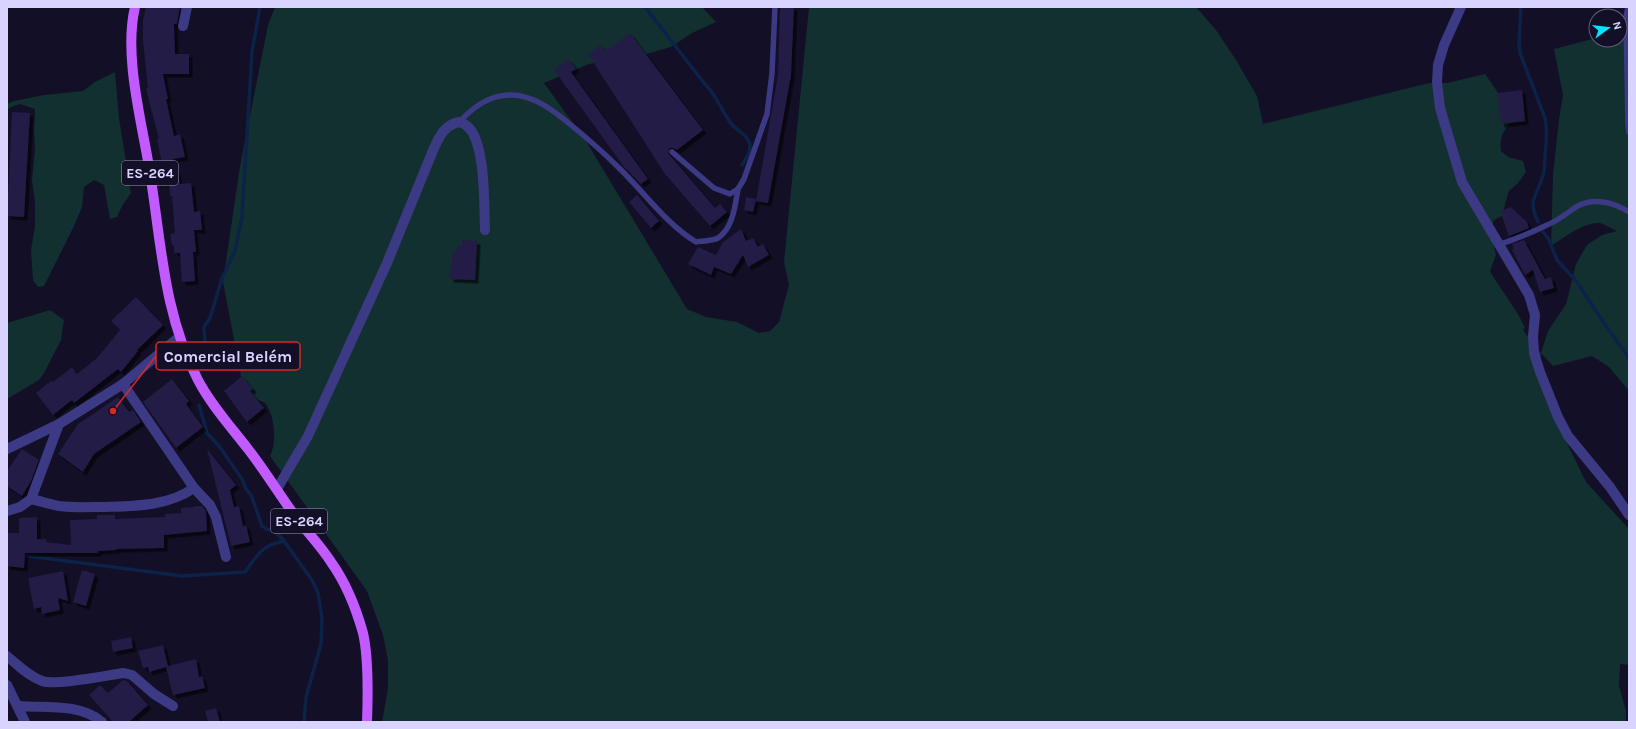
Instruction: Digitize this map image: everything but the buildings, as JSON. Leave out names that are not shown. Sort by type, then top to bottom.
[{"type":"main road","name":"ES-264","points":[[135,7],[131,30],[134,75],[150,173],[162,261],[172,315],[179,337],[199,382],[220,414],[249,450],[296,517],[332,562],[345,586],[355,608],[363,635],[368,692],[367,722]]},
{"type":"street","points":[[183,26],[188,7]]},
{"type":"street","points":[[1461,7],[1444,45],[1438,65],[1437,82],[1440,108],[1462,182],[1498,245],[1529,294],[1535,315],[1533,336],[1534,352],[1540,372],[1558,417],[1568,436],[1610,487],[1629,515]]},
{"type":"street","points":[[277,489],[308,436],[388,264],[440,134],[450,124],[459,122],[468,126],[476,137],[481,158],[485,230]]},
{"type":"street","points":[[7,449],[59,424],[123,384],[179,337]]},
{"type":"street","points":[[123,384],[194,488],[210,505],[216,517],[226,557]]},
{"type":"street","points":[[7,511],[20,507],[32,499],[59,424]]},
{"type":"street","points":[[32,499],[59,506],[134,506],[164,502],[186,494],[194,488]]},
{"type":"street","points":[[7,656],[27,674],[43,682],[55,682],[124,673],[132,675],[154,694],[173,706]]},
{"type":"street","points":[[7,685],[19,706],[25,722]]},
{"type":"street","points":[[19,706],[74,710],[86,713],[102,722]]},
{"type":"lane","points":[[459,122],[475,106],[493,98],[510,95],[529,99],[544,105],[590,141],[620,168],[672,224],[688,237],[696,242],[717,239],[724,232],[735,210],[738,189],[744,179],[767,114],[772,73],[775,7]]},
{"type":"lane","points":[[1628,7],[1626,17],[1629,132]]},
{"type":"lane","points":[[672,152],[714,188],[730,194],[738,189]]},
{"type":"lane","points":[[1498,245],[1549,225],[1577,207],[1587,203],[1603,201],[1629,212]]},
{"type":"green space","points":[[275,7],[702,7],[716,22],[692,33],[671,47],[643,55],[589,64],[544,83],[586,141],[687,309],[706,317],[737,322],[759,333],[770,331],[779,322],[789,285],[784,262],[809,7],[1196,7],[1216,30],[1257,96],[1263,124],[1429,83],[1447,83],[1485,74],[1516,118],[1509,125],[1502,136],[1501,151],[1508,157],[1523,161],[1526,172],[1518,183],[1509,191],[1502,216],[1494,220],[1490,231],[1496,255],[1490,271],[1521,320],[1525,328],[1523,330],[1541,353],[1540,366],[1567,443],[1586,482],[1629,529],[1629,665],[1620,664],[1619,686],[1626,711],[1626,722],[382,722],[388,688],[388,661],[383,635],[367,591],[270,456],[274,444],[273,422],[265,403],[255,398],[243,387],[223,282],[240,166],[268,25]]},
{"type":"green space","points":[[1629,28],[1629,391],[1609,367],[1592,356],[1553,366],[1541,353],[1548,331],[1566,304],[1576,264],[1587,245],[1602,235],[1617,231],[1606,225],[1593,223],[1574,231],[1551,246],[1553,175],[1563,95],[1554,49],[1588,40],[1588,48],[1628,48]]},
{"type":"green space","points":[[115,72],[119,118],[131,193],[122,206],[117,217],[110,219],[104,185],[94,180],[84,187],[82,207],[73,228],[44,286],[38,287],[33,280],[31,250],[35,227],[35,202],[32,180],[35,148],[35,109],[20,104],[9,108],[7,111],[7,104],[14,101],[44,95],[83,91],[95,82]]},
{"type":"green space","points":[[50,310],[64,320],[61,340],[39,380],[7,399],[7,323]]},
{"type":"waterway","points":[[206,370],[202,354],[205,343],[204,327],[210,318],[222,278],[235,251],[242,217],[252,52],[260,7]]},
{"type":"waterway","points":[[645,7],[712,92],[730,122],[749,141],[750,150],[742,165]]},
{"type":"waterway","points":[[1521,7],[1519,43],[1520,53],[1545,118],[1546,128],[1544,170],[1533,202],[1533,208],[1538,222]]},
{"type":"waterway","points":[[1543,232],[1548,238],[1557,260],[1577,282],[1629,358]]},
{"type":"waterway","points":[[199,405],[207,433],[219,446],[242,479],[246,489],[251,495],[262,526],[277,533],[284,541],[312,580],[318,593],[322,619],[321,644],[306,697],[304,722]]},
{"type":"waterway","points":[[20,555],[182,576],[245,572],[265,548],[284,541]]},
{"type":"place","name":"Comercial Belém","points":[[113,411]]}]
